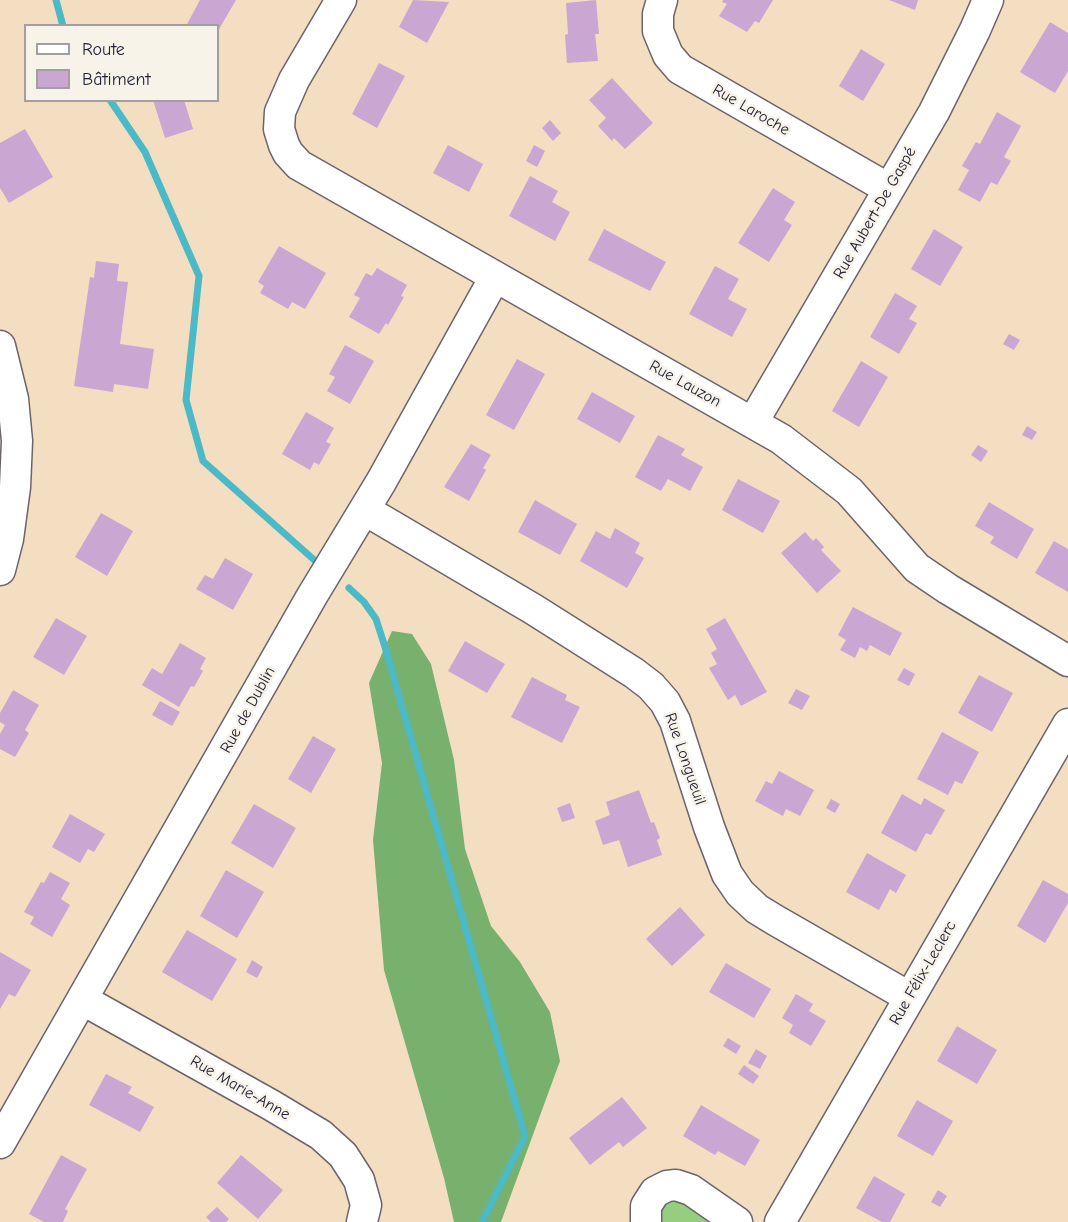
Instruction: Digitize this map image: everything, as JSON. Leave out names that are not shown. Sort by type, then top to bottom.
[{"type":"street","name":"Rue Lauzon","points":[[341,0],[282,104],[279,121],[281,137],[288,153],[306,170],[781,439],[840,483],[857,499],[906,558],[929,577],[1068,661]]},
{"type":"street","name":"Rue Laroche","points":[[662,0],[658,14],[658,31],[668,56],[680,69],[889,189]]},
{"type":"street","name":"Rue Aubert-De Gaspé","points":[[753,422],[934,112],[988,0]]},
{"type":"street","name":"Rue de Dublin","points":[[0,1143],[312,596],[365,510],[495,277]]},
{"type":"street","points":[[0,346],[13,399],[17,441],[15,487],[8,539],[0,570]]},
{"type":"street","name":"Rue Longueuil","points":[[365,510],[533,609],[651,686],[675,721],[709,827],[727,874],[740,893],[757,909],[909,997]]},
{"type":"street","name":"Rue Félix-Leclerc","points":[[780,1222],[1068,724]]},
{"type":"street","name":"Rue Marie-Anne","points":[[83,1000],[271,1105],[321,1136],[343,1155],[353,1168],[361,1187],[364,1214]]},
{"type":"street","points":[[646,1222],[646,1206],[655,1192],[675,1185],[691,1190],[737,1222]]},
{"type":"green space","points":[[392,631],[412,634],[431,664],[454,760],[465,849],[491,926],[520,962],[550,1012],[560,1061],[501,1222],[454,1222],[444,1178],[384,970],[373,840],[382,763],[369,683]]},
{"type":"green space","points":[[673,1200],[685,1203],[710,1222],[657,1222],[659,1209],[665,1202]]},
{"type":"building","points":[[200,0],[236,0],[219,29],[219,24],[187,24]]},
{"type":"building","points":[[413,0],[449,2],[427,43],[399,27]]},
{"type":"building","points":[[596,0],[599,34],[595,34],[598,61],[567,63],[566,3]]},
{"type":"building","points":[[723,0],[773,0],[759,23],[755,21],[747,32],[719,16],[727,4],[722,2]]},
{"type":"building","points":[[889,0],[918,0],[915,10]]},
{"type":"building","points":[[1050,22],[1068,33],[1068,71],[1055,93],[1020,72]]},
{"type":"building","points":[[861,49],[885,64],[863,101],[839,86]]},
{"type":"building","points":[[379,63],[405,76],[377,128],[352,114]]},
{"type":"building","points":[[612,78],[653,123],[625,149],[614,138],[612,141],[598,126],[606,118],[589,100]]},
{"type":"building","points":[[154,102],[185,102],[193,129],[165,138]]},
{"type":"building","points":[[997,112],[1021,126],[1004,157],[1011,161],[997,185],[991,182],[980,202],[958,190],[969,170],[962,166],[976,142],[980,144]]},
{"type":"building","points":[[550,120],[561,133],[553,141],[542,128]]},
{"type":"building","points":[[25,129],[53,177],[9,203],[0,188],[0,143]]},
{"type":"building","points":[[448,145],[483,164],[469,192],[433,173]]},
{"type":"building","points":[[534,145],[545,151],[537,167],[526,161]]},
{"type":"building","points":[[530,176],[558,191],[552,202],[570,212],[555,241],[509,216]]},
{"type":"building","points":[[773,188],[795,202],[784,220],[792,225],[769,262],[738,243]]},
{"type":"building","points":[[604,229],[666,262],[650,291],[588,260]]},
{"type":"building","points":[[934,229],[963,247],[940,286],[911,269]]},
{"type":"building","points":[[279,246],[326,273],[305,309],[292,302],[288,309],[260,293],[264,286],[258,282]]},
{"type":"building","points":[[96,261],[119,264],[117,281],[128,282],[120,344],[154,349],[148,389],[114,384],[113,392],[74,386],[90,277],[94,278]]},
{"type":"building","points":[[715,266],[739,279],[728,299],[747,309],[732,337],[689,314]]},
{"type":"building","points":[[377,268],[407,285],[401,296],[404,297],[388,325],[386,323],[379,334],[349,317],[360,298],[354,295],[366,273],[372,276]]},
{"type":"building","points":[[895,293],[917,306],[909,319],[917,323],[899,354],[870,337]]},
{"type":"building","points":[[1009,334],[1020,340],[1014,350],[1003,344]]},
{"type":"building","points":[[345,345],[374,361],[350,404],[327,391],[335,377],[329,374]]},
{"type":"building","points":[[517,359],[545,374],[514,430],[486,415]]},
{"type":"building","points":[[861,361],[888,377],[859,427],[832,411]]},
{"type":"building","points":[[592,392],[635,416],[620,443],[577,419]]},
{"type":"building","points":[[306,412],[334,428],[326,442],[331,444],[319,465],[314,462],[310,470],[282,454]]},
{"type":"building","points":[[1027,426],[1037,432],[1032,440],[1022,435]]},
{"type":"building","points":[[658,435],[685,449],[681,455],[703,467],[690,491],[668,479],[661,491],[635,477]]},
{"type":"building","points":[[471,444],[491,455],[483,468],[486,470],[469,501],[444,487]]},
{"type":"building","points":[[978,445],[988,451],[981,462],[971,455]]},
{"type":"building","points":[[738,479],[780,501],[763,533],[722,510]]},
{"type":"building","points":[[535,500],[577,524],[560,555],[518,532]]},
{"type":"building","points":[[989,502],[1034,529],[1017,559],[990,543],[994,537],[975,526]]},
{"type":"building","points":[[101,513],[133,531],[107,576],[75,557]]},
{"type":"building","points":[[615,528],[640,543],[635,553],[644,558],[627,588],[580,561],[596,531],[610,539]]},
{"type":"building","points":[[805,532],[813,541],[816,538],[824,547],[821,550],[841,571],[817,593],[781,553]]},
{"type":"building","points":[[1054,541],[1068,549],[1068,592],[1035,573]]},
{"type":"building","points":[[225,558],[253,574],[233,610],[196,589],[205,575],[213,579]]},
{"type":"building","points":[[853,607],[902,633],[890,656],[870,645],[867,651],[860,647],[855,658],[840,650],[846,640],[838,635]]},
{"type":"building","points":[[56,618],[87,636],[64,675],[33,657]]},
{"type":"building","points":[[725,618],[767,692],[741,706],[735,695],[728,700],[709,668],[717,664],[711,653],[717,649],[706,629]]},
{"type":"building","points":[[465,641],[505,664],[487,693],[448,671]]},
{"type":"building","points":[[180,643],[206,658],[200,669],[203,671],[179,707],[142,685],[152,668],[162,674]]},
{"type":"building","points":[[904,668],[915,674],[909,686],[897,680]]},
{"type":"building","points":[[979,675],[1013,693],[992,732],[958,713]]},
{"type":"building","points":[[532,677],[567,695],[565,700],[580,707],[562,743],[511,717]]},
{"type":"building","points":[[796,689],[810,696],[802,710],[788,703]]},
{"type":"building","points":[[13,690],[39,705],[25,730],[29,733],[15,757],[0,749],[0,734],[5,725],[0,722],[0,713]]},
{"type":"building","points":[[160,701],[180,712],[172,726],[152,715]]},
{"type":"building","points":[[942,732],[979,752],[962,784],[955,781],[948,795],[917,779]]},
{"type":"building","points":[[313,736],[336,749],[311,793],[288,779]]},
{"type":"building","points":[[779,771],[814,790],[800,816],[786,809],[783,816],[755,801],[766,781],[772,784]]},
{"type":"building","points":[[639,790],[651,823],[654,822],[660,838],[657,840],[662,855],[628,867],[619,840],[603,845],[595,821],[610,815],[606,802]]},
{"type":"building","points":[[902,794],[921,805],[924,798],[945,810],[931,835],[926,833],[916,852],[881,833]]},
{"type":"building","points":[[831,799],[840,804],[835,813],[826,808]]},
{"type":"building","points":[[570,803],[575,818],[562,822],[557,808]]},
{"type":"building","points":[[254,804],[296,828],[273,868],[231,843]]},
{"type":"building","points":[[70,814],[105,834],[94,852],[88,849],[80,863],[52,847]]},
{"type":"building","points":[[867,853],[906,875],[896,893],[890,889],[879,910],[846,892]]},
{"type":"building","points":[[226,870],[264,892],[237,938],[200,916]]},
{"type":"building","points":[[50,872],[70,883],[61,899],[70,905],[52,937],[30,924],[34,917],[24,912],[41,882],[44,883]]},
{"type":"building","points":[[1043,880],[1068,894],[1068,903],[1045,943],[1017,926]]},
{"type":"building","points":[[680,907],[705,935],[672,966],[646,939]]},
{"type":"building","points":[[187,930],[237,959],[212,1001],[162,972]]},
{"type":"building","points":[[0,952],[31,970],[15,997],[9,994],[0,1009]]},
{"type":"building","points":[[252,960],[263,967],[257,978],[246,972]]},
{"type":"building","points":[[726,963],[771,989],[754,1018],[709,992]]},
{"type":"building","points":[[796,994],[813,1004],[809,1011],[826,1021],[811,1046],[789,1033],[793,1025],[782,1018]]},
{"type":"building","points":[[957,1026],[997,1050],[977,1084],[937,1061]]},
{"type":"building","points":[[728,1038],[741,1046],[736,1054],[723,1046]]},
{"type":"building","points":[[756,1049],[767,1056],[760,1069],[748,1063]]},
{"type":"building","points":[[744,1065],[759,1076],[753,1084],[738,1074]]},
{"type":"building","points":[[106,1074],[132,1087],[128,1093],[154,1107],[140,1132],[89,1105]]},
{"type":"building","points":[[622,1097],[647,1128],[623,1147],[619,1142],[590,1165],[569,1138]]},
{"type":"building","points":[[917,1100],[953,1121],[933,1156],[897,1136]]},
{"type":"building","points":[[701,1105],[760,1140],[745,1166],[718,1151],[715,1155],[683,1136]]},
{"type":"building","points":[[61,1155],[87,1169],[65,1209],[68,1211],[63,1222],[44,1222],[29,1214]]},
{"type":"building","points":[[241,1155],[283,1190],[258,1219],[217,1183]]},
{"type":"building","points":[[874,1176],[905,1194],[890,1222],[882,1222],[856,1208]]},
{"type":"building","points":[[938,1190],[947,1196],[940,1207],[931,1202]]},
{"type":"building","points":[[217,1207],[229,1219],[226,1222],[211,1222],[206,1217]]},
{"type":"waterway","points":[[56,0],[62,24]]},
{"type":"waterway","points":[[111,102],[145,152],[199,276],[186,400],[203,461],[321,566]]},
{"type":"waterway","points":[[349,588],[364,602],[376,619],[385,647],[525,1136],[482,1222]]}]
